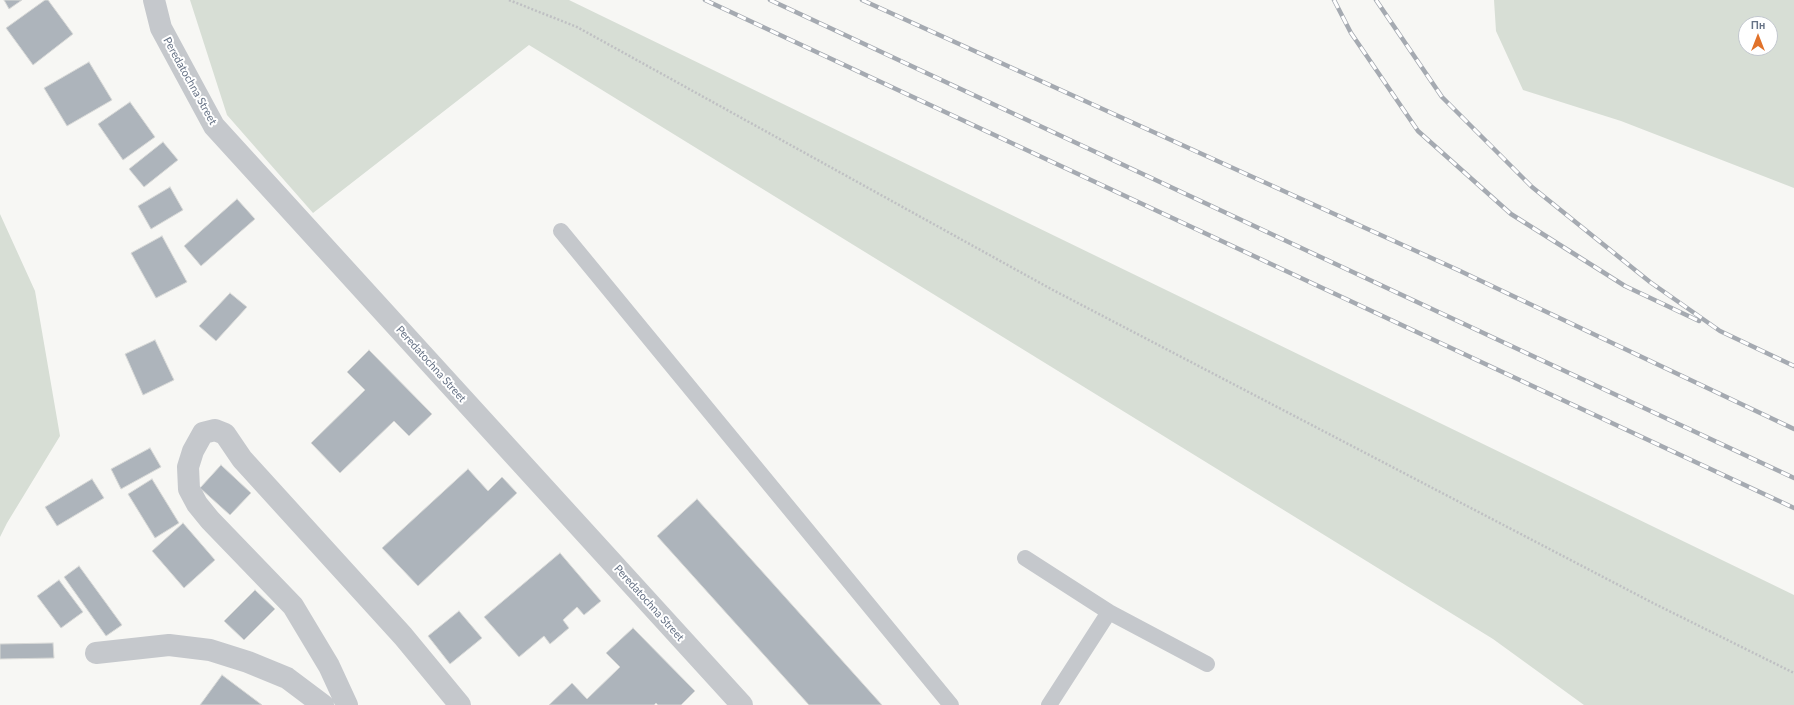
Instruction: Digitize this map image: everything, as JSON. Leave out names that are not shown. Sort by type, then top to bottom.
[{"type":"street","name":"Peredatochna Street","points":[[154,0],[161,28],[214,126],[742,705]]},
{"type":"street","points":[[347,705],[329,666],[293,606],[210,520],[197,504],[189,489],[188,467],[193,450],[203,433],[215,430],[225,434],[242,458],[403,636],[460,705]]},
{"type":"street","points":[[96,653],[169,645],[210,650],[248,662],[287,678],[323,705]]},
{"type":"lane","points":[[561,231],[951,705]]},
{"type":"lane","points":[[1025,558],[1109,612],[1207,664]]},
{"type":"lane","points":[[1049,705],[1109,612]]},
{"type":"path","points":[[509,0],[577,27],[1051,289],[1653,603],[1794,673]]},
{"type":"shaded area","points":[[190,0],[569,0],[1794,595],[1794,705],[1584,705],[1493,639],[529,45],[313,213],[227,115]]},
{"type":"shaded area","points":[[1494,0],[1794,0],[1794,188],[1621,121],[1523,90],[1496,31]]},
{"type":"shaded area","points":[[0,214],[35,291],[60,436],[0,537]]},
{"type":"building","points":[[4,0],[22,0],[9,9]]},
{"type":"building","points":[[45,0],[48,0],[73,34],[33,65],[6,28]]},
{"type":"building","points":[[89,62],[112,100],[67,126],[44,88]]},
{"type":"building","points":[[130,102],[155,137],[123,160],[98,124]]},
{"type":"building","points":[[163,142],[178,160],[144,187],[129,169]]},
{"type":"building","points":[[170,187],[183,210],[151,229],[138,206]]},
{"type":"building","points":[[237,199],[255,219],[201,266],[184,246]]},
{"type":"building","points":[[162,236],[187,282],[156,298],[131,253]]},
{"type":"building","points":[[230,293],[247,307],[216,341],[199,326]]},
{"type":"building","points":[[155,340],[174,380],[143,395],[125,354]]},
{"type":"building","points":[[369,350],[432,414],[409,436],[394,421],[340,473],[311,443],[365,390],[347,372]]},
{"type":"building","points":[[150,448],[161,467],[121,489],[111,469]]},
{"type":"building","points":[[221,465],[251,493],[230,515],[200,488]]},
{"type":"building","points":[[468,469],[488,491],[502,477],[517,493],[418,586],[382,548]]},
{"type":"building","points":[[92,479],[104,498],[57,526],[45,507]]},
{"type":"building","points":[[152,479],[179,523],[155,538],[128,494]]},
{"type":"building","points":[[697,499],[882,705],[809,705],[657,536]]},
{"type":"building","points":[[183,523],[215,560],[184,588],[152,551]]},
{"type":"building","points":[[560,553],[601,601],[584,615],[577,607],[563,620],[569,628],[550,644],[544,636],[519,657],[484,617]]},
{"type":"building","points":[[79,566],[122,625],[106,636],[64,577]]},
{"type":"building","points":[[59,580],[83,612],[61,628],[37,596]]},
{"type":"building","points":[[255,590],[275,609],[244,640],[224,621]]},
{"type":"building","points":[[459,611],[482,638],[450,664],[428,636]]},
{"type":"building","points":[[633,628],[695,691],[681,705],[658,705],[656,703],[654,705],[549,705],[572,683],[587,699],[620,667],[606,653]]},
{"type":"building","points":[[53,643],[54,658],[0,659],[0,644]]},
{"type":"building","points":[[222,675],[262,705],[200,705]]},
{"type":"railway","points":[[705,0],[1794,508]]},
{"type":"railway","points":[[770,0],[1794,478]]},
{"type":"railway","points":[[862,0],[1458,270],[1794,429]]},
{"type":"railway","points":[[1334,0],[1351,33],[1418,131],[1511,214],[1625,286],[1699,321]]},
{"type":"railway","points":[[1376,0],[1442,97],[1532,187],[1650,282],[1720,331],[1794,366]]}]
